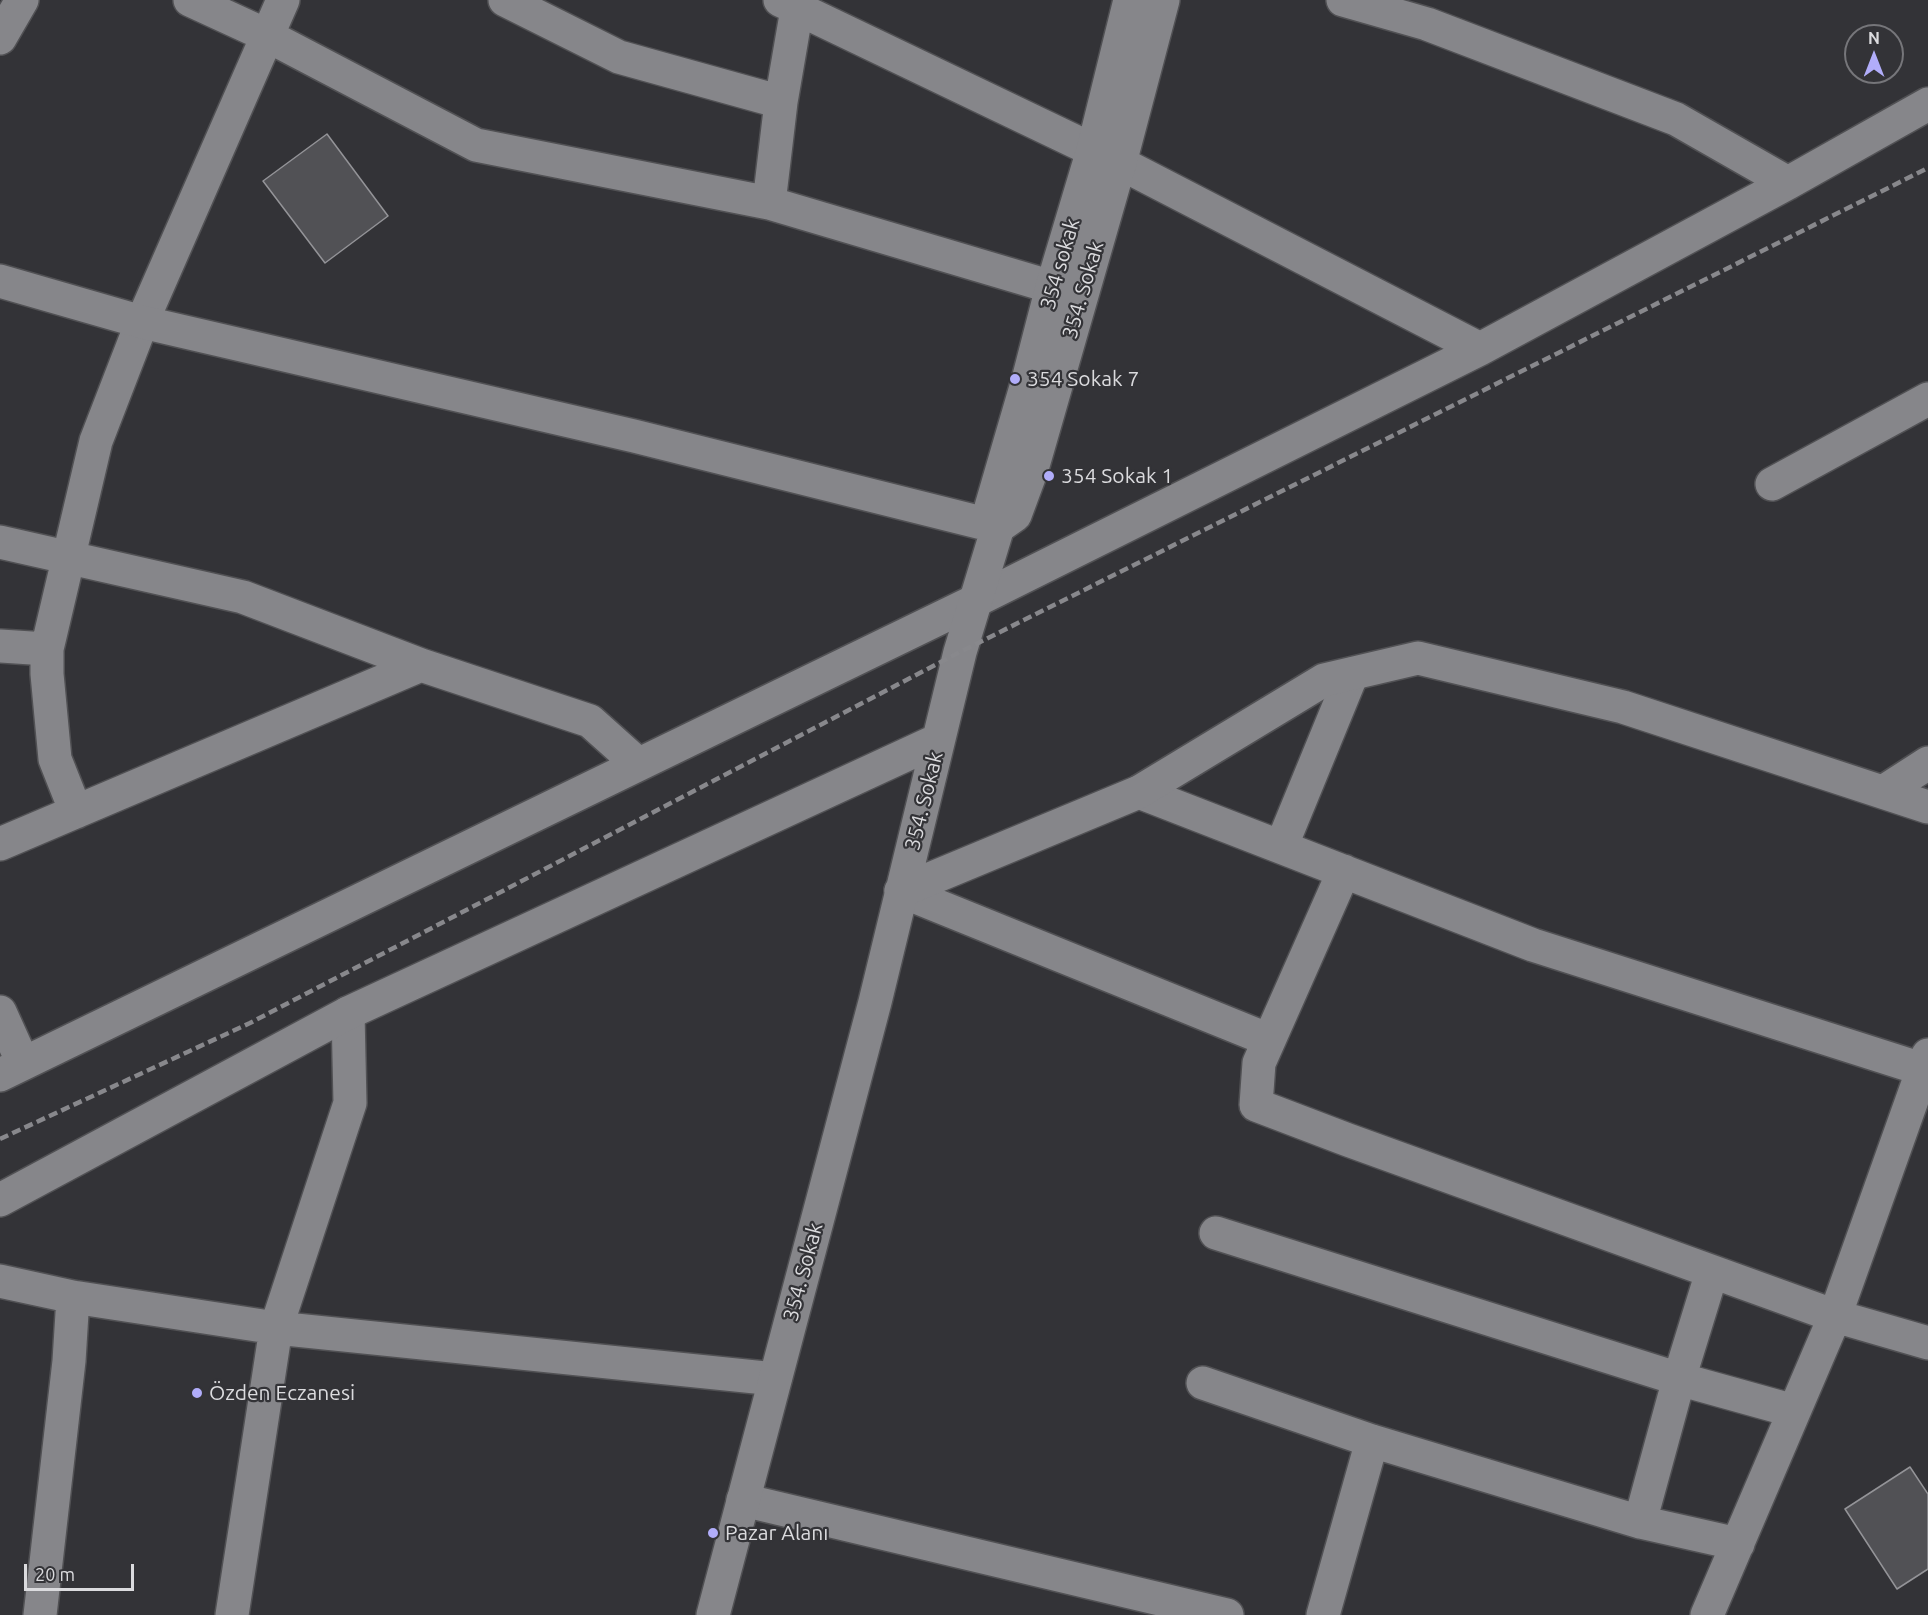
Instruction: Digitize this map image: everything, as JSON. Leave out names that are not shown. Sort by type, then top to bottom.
[{"type":"street","points":[[0,38],[22,0]]},
{"type":"street","points":[[190,0],[266,35],[476,145],[769,203],[1052,287]]},
{"type":"street","points":[[76,812],[55,759],[47,674],[47,649],[96,441],[142,322],[283,0]]},
{"type":"street","points":[[505,0],[619,57],[781,102]]},
{"type":"street","name":"354 sokak","points":[[998,527],[991,507],[1028,381],[1052,287],[1107,156],[1130,0]]},
{"type":"street","name":"354. Sokak","points":[[713,1615],[875,1002],[960,652],[998,527],[1015,515],[1032,470],[1107,156],[1163,0]]},
{"type":"street","points":[[1343,0],[1427,24],[1676,119],[1788,183]]},
{"type":"street","points":[[769,203],[781,102],[789,4],[1107,156],[1480,349]]},
{"type":"street","points":[[0,1012],[12,1069],[975,601],[1480,349],[1788,183],[1928,104]]},
{"type":"street","points":[[0,280],[142,322],[634,436],[998,527]]},
{"type":"street","points":[[1772,483],[1928,399]]},
{"type":"street","points":[[0,542],[243,597],[421,665],[590,721],[638,764]]},
{"type":"street","points":[[0,645],[47,649]]},
{"type":"street","points":[[902,891],[1139,792],[1324,680],[1418,658],[1623,707],[1928,807]]},
{"type":"street","points":[[0,844],[421,665]]},
{"type":"street","points":[[1281,847],[1352,674]]},
{"type":"street","points":[[0,1200],[348,1013],[938,740]]},
{"type":"street","points":[[1883,792],[1928,763]]},
{"type":"street","points":[[1139,792],[1533,945],[1926,1065],[1835,1316],[1707,1615]]},
{"type":"street","points":[[1344,871],[1259,1063],[1256,1105],[1835,1316],[1928,1343]]},
{"type":"street","points":[[902,891],[1269,1040]]},
{"type":"street","points":[[232,1615],[276,1328],[350,1103],[348,1013]]},
{"type":"street","points":[[1216,1233],[1794,1412]]},
{"type":"street","points":[[1640,1522],[1679,1378],[1712,1272]]},
{"type":"street","points":[[0,1281],[73,1297],[276,1328],[775,1378]]},
{"type":"street","points":[[40,1615],[69,1361],[73,1297]]},
{"type":"street","points":[[1203,1383],[1372,1441],[1640,1522],[1738,1544]]},
{"type":"street","points":[[1323,1615],[1372,1441]]},
{"type":"street","points":[[743,1500],[1227,1615]]},
{"type":"building","points":[[327,134],[388,216],[325,263],[263,181]]},
{"type":"building","points":[[1910,1467],[1928,1494],[1928,1569],[1897,1589],[1845,1509]]},
{"type":"railway","points":[[0,1139],[250,1023],[960,652],[1928,168]]},
{"type":"place","name":"354 Sokak 7","points":[[1015,379]]},
{"type":"place","name":"354 Sokak 1","points":[[1049,476]]},
{"type":"place","name":"Özden Eczanesi","points":[[197,1393]]},
{"type":"place","name":"Pazar Alanı","points":[[713,1533]]}]
